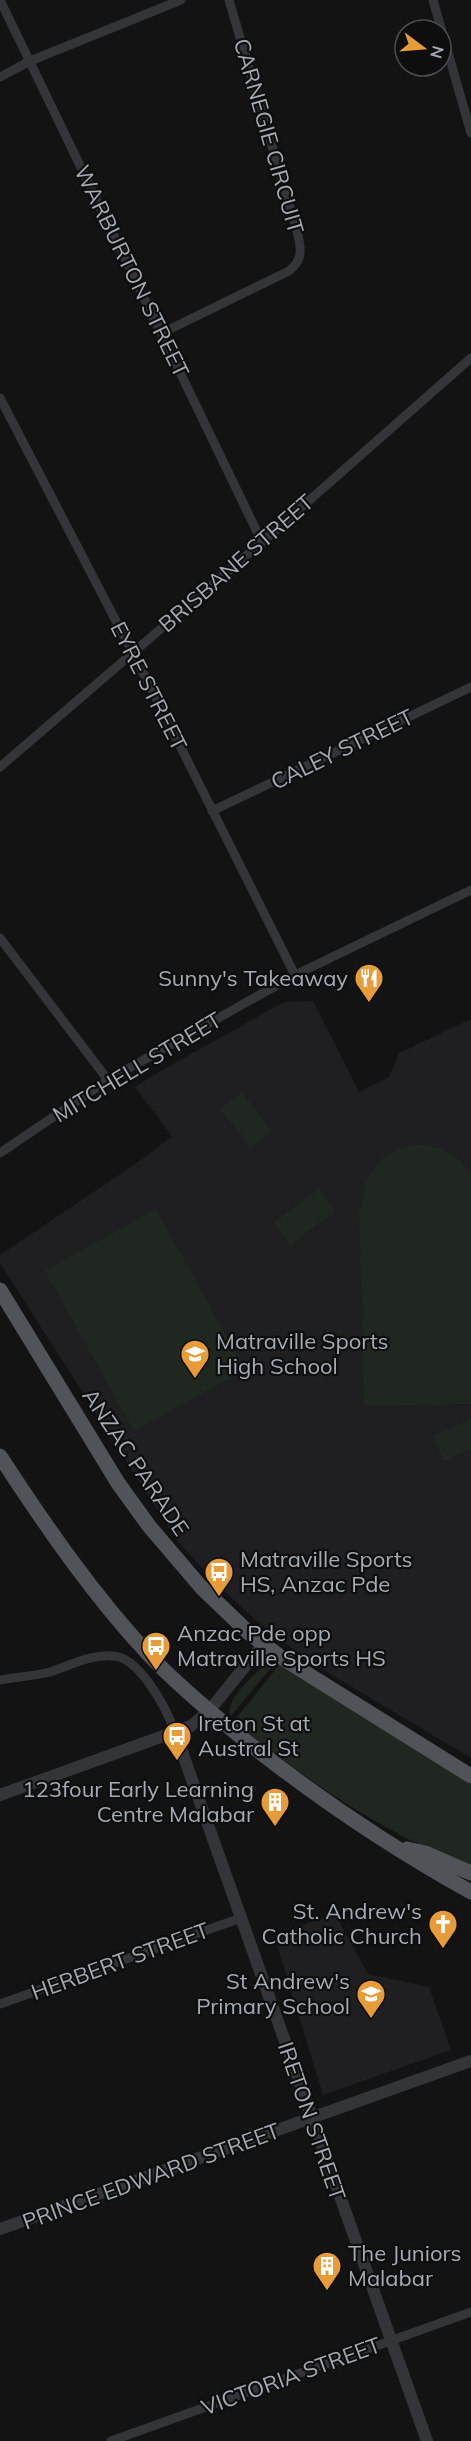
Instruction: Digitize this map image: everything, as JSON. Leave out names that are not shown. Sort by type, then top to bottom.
[{"type":"main road","name":"ANZAC PARADE","points":[[0,1290],[112,1473],[148,1526],[201,1587],[263,1644],[471,1776]]},
{"type":"main road","points":[[0,1456],[67,1554],[127,1629],[150,1656],[209,1711],[274,1764],[387,1843],[471,1892]]},
{"type":"main road","points":[[387,1843],[425,1853],[471,1873]]},
{"type":"street","name":"WARBURTON STREET","points":[[0,0],[262,542]]},
{"type":"street","points":[[0,77],[30,61],[181,0]]},
{"type":"street","name":"CARNEGIE CIRCUIT","points":[[162,333],[289,271],[300,258],[301,249],[297,231],[230,0]]},
{"type":"street","points":[[433,0],[471,133]]},
{"type":"street","name":"BRISBANE STREET","points":[[0,767],[262,542],[471,358]]},
{"type":"street","name":"EYRE STREET","points":[[0,398],[133,653],[295,975]]},
{"type":"street","name":"CALEY STREET","points":[[212,811],[471,687]]},
{"type":"street","name":"MITCHELL STREET","points":[[0,1153],[108,1080],[295,975],[471,890]]},
{"type":"street","points":[[0,938],[108,1080]]},
{"type":"street","points":[[0,1795],[197,1722],[209,1711],[263,1644]]},
{"type":"street","points":[[0,1680],[43,1674],[86,1659],[115,1656],[129,1661],[141,1672],[153,1689],[175,1732]]},
{"type":"street","name":"IRETON STREET","points":[[175,1732],[427,2441]]},
{"type":"street","name":"HERBERT STREET","points":[[0,2004],[241,1918]]},
{"type":"street","name":"PRINCE EDWARD STREET","points":[[0,2229],[471,2061]]},
{"type":"street","name":"VICTORIA STREET","points":[[111,2441],[471,2312]]},
{"type":"shaded area","points":[[313,1001],[359,1092],[389,1077],[399,1053],[471,1019],[471,1758],[310,1662],[254,1619],[215,1582],[178,1542],[0,1263],[0,1255],[144,1158],[172,1136],[135,1087],[284,1002]]},
{"type":"shaded area","points":[[242,1092],[272,1131],[251,1148],[220,1109]]},
{"type":"shaded area","points":[[422,1144],[450,1153],[471,1174],[471,1404],[364,1406],[359,1208],[362,1207],[366,1182],[378,1163],[397,1150]]},
{"type":"shaded area","points":[[318,1189],[335,1211],[290,1245],[274,1223]]},
{"type":"shaded area","points":[[156,1209],[245,1370],[134,1431],[45,1271]]},
{"type":"shaded area","points":[[471,1419],[471,1449],[444,1461],[433,1436]]},
{"type":"shaded area","points":[[268,1663],[275,1663],[230,1717],[235,1696]]},
{"type":"shaded area","points":[[279,1665],[471,1783],[471,1867],[407,1839],[346,1804],[289,1764],[234,1721]]},
{"type":"shaded area","name":"St Andrew's Primary School","points":[[335,1914],[368,1974],[429,1987],[451,2050],[323,2095],[274,1935]]},
{"type":"place","name":"Sunny's Takeaway","points":[[369,1004]]},
{"type":"place","name":"Matraville Sports High School","points":[[195,1380]]},
{"type":"place","name":"Matraville Sports HS, Anzac Pde","points":[[219,1598]]},
{"type":"place","name":"Anzac Pde opp Matraville Sports HS","points":[[156,1672]]},
{"type":"place","name":"Ireton St at Austral St","points":[[177,1762]]},
{"type":"place","name":"123four Early Learning Centre Malabar","points":[[275,1828]]},
{"type":"place","name":"St. Andrew's Catholic Church","points":[[443,1950]]},
{"type":"place","name":"St Andrew's Primary School","points":[[371,2020]]},
{"type":"place","name":"The Juniors Malabar","points":[[327,2292]]}]
